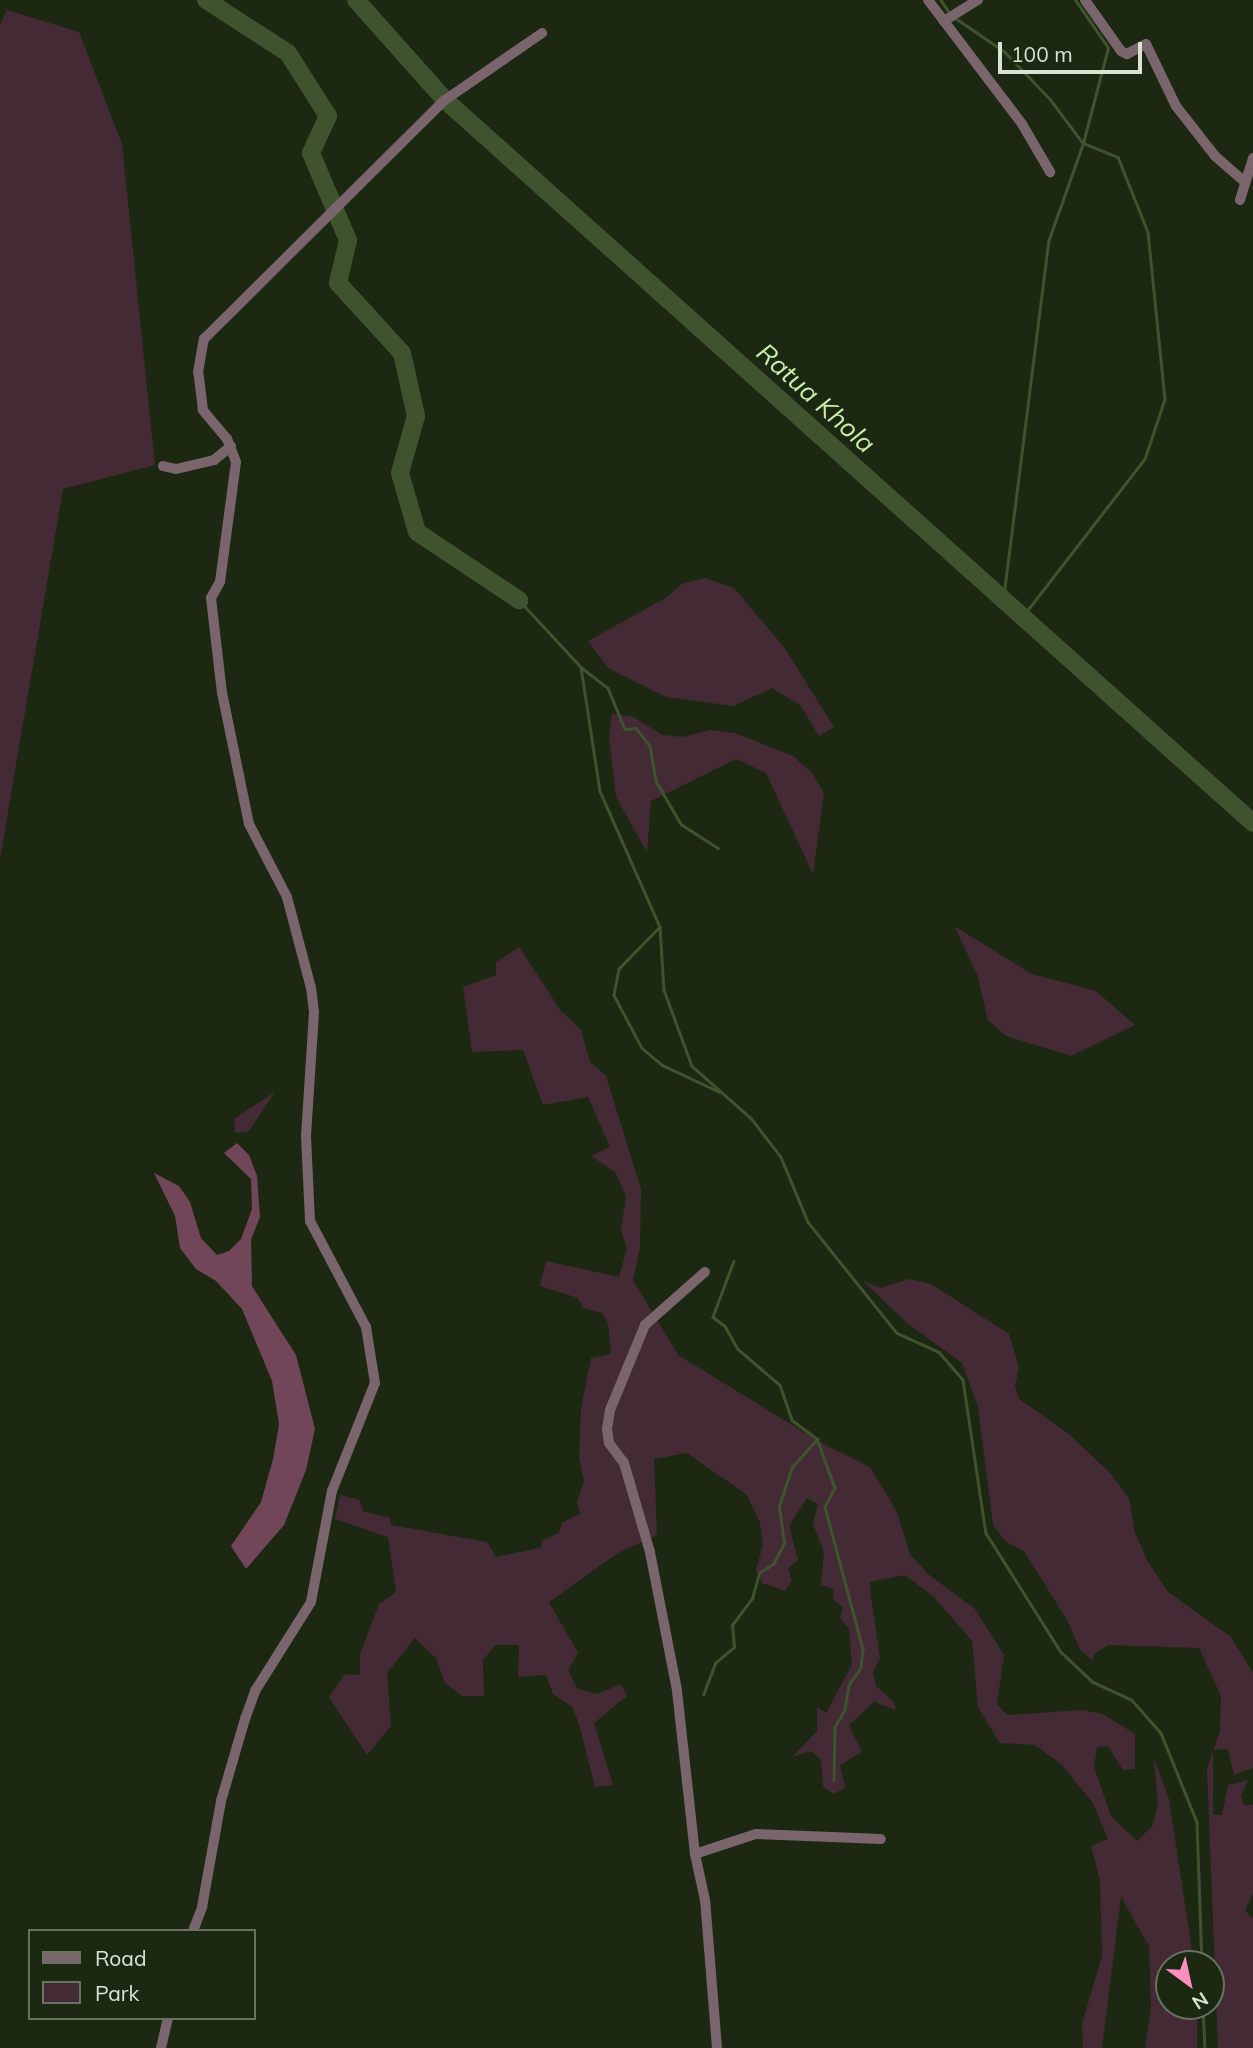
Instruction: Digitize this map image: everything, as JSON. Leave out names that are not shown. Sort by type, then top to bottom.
[{"type":"street","points":[[928,0],[1022,124],[1050,172]]},
{"type":"street","points":[[944,21],[978,0]]},
{"type":"street","points":[[1085,0],[1121,51],[1127,54],[1146,44],[1176,106],[1215,156],[1244,181]]},
{"type":"street","points":[[194,1929],[202,1907],[221,1801],[245,1720],[255,1691],[311,1602],[332,1491],[375,1383],[366,1327],[310,1221],[306,1136],[314,1012],[311,988],[287,897],[249,824],[238,786],[235,743],[219,676],[211,598],[220,582],[236,462],[231,446],[208,420],[201,404],[198,372],[204,339],[445,100],[542,33]]},
{"type":"street","points":[[1240,200],[1253,158]]},
{"type":"street","points":[[163,467],[176,469],[214,460],[231,446]]},
{"type":"street","points":[[705,1272],[645,1325],[610,1410],[607,1429],[609,1443],[624,1463],[650,1552],[677,1690],[695,1854],[705,1900],[718,2048]]},
{"type":"street","points":[[695,1854],[756,1834],[881,1839]]},
{"type":"street","points":[[161,2048],[168,2020]]},
{"type":"green space","points":[[7,10],[79,32],[122,144],[155,465],[63,489],[0,859],[0,24]]},
{"type":"green space","points":[[706,578],[734,588],[784,647],[834,727],[819,736],[800,705],[772,688],[733,706],[666,697],[608,668],[588,641],[667,597],[683,583]]},
{"type":"green space","points":[[612,714],[634,717],[662,735],[683,737],[710,730],[735,733],[793,756],[811,772],[824,793],[813,874],[766,773],[736,759],[651,801],[647,852],[616,797],[609,737]]},
{"type":"green space","points":[[954,926],[1032,974],[1096,991],[1135,1025],[1071,1056],[1006,1036],[988,1020],[977,974]]},
{"type":"green space","points":[[519,947],[561,1011],[581,1030],[590,1062],[606,1076],[641,1189],[640,1248],[633,1280],[678,1355],[825,1445],[870,1467],[897,1512],[910,1554],[928,1574],[975,1609],[1004,1655],[997,1704],[1007,1715],[1082,1710],[1103,1714],[1135,1734],[1135,1769],[1123,1770],[1108,1746],[1097,1747],[1094,1767],[1111,1816],[1137,1841],[1153,1825],[1158,1803],[1154,1758],[1169,1799],[1192,1950],[1155,1950],[1155,2020],[1197,2020],[1197,2048],[1145,2048],[1151,2008],[1149,1946],[1121,1897],[1102,2048],[1083,2048],[1082,2024],[1102,1956],[1100,1880],[1091,1846],[1108,1839],[1093,1803],[1061,1764],[1035,1745],[1000,1743],[978,1707],[972,1641],[933,1596],[905,1575],[869,1582],[880,1658],[873,1672],[876,1686],[893,1701],[896,1710],[874,1702],[849,1725],[862,1752],[840,1765],[845,1788],[833,1794],[823,1786],[821,1760],[811,1751],[792,1757],[817,1731],[817,1707],[826,1713],[852,1665],[849,1629],[840,1618],[843,1607],[833,1599],[834,1589],[821,1585],[824,1552],[813,1524],[818,1504],[807,1498],[789,1526],[798,1560],[788,1569],[792,1580],[785,1591],[762,1583],[756,1570],[763,1545],[760,1523],[747,1495],[687,1453],[654,1459],[657,1535],[618,1553],[549,1602],[578,1653],[568,1671],[578,1689],[598,1694],[621,1684],[627,1696],[594,1723],[613,1785],[595,1787],[572,1707],[553,1694],[546,1675],[518,1677],[519,1645],[495,1645],[483,1660],[484,1696],[462,1696],[445,1683],[436,1658],[415,1638],[387,1673],[391,1726],[367,1755],[329,1697],[345,1674],[360,1675],[360,1654],[379,1604],[396,1592],[388,1537],[335,1519],[340,1495],[360,1500],[363,1511],[390,1518],[391,1525],[487,1542],[496,1557],[540,1548],[543,1540],[559,1533],[562,1523],[580,1514],[577,1502],[584,1481],[579,1458],[581,1408],[591,1358],[611,1354],[608,1323],[602,1313],[583,1308],[578,1298],[540,1286],[546,1261],[619,1277],[627,1249],[621,1230],[626,1196],[615,1172],[591,1156],[610,1147],[588,1097],[543,1105],[523,1050],[472,1052],[463,987],[496,975],[496,962]]},
{"type":"green space","points":[[275,1092],[249,1131],[235,1133],[234,1119]]},
{"type":"green space","points":[[910,1279],[931,1284],[1009,1334],[1019,1367],[1015,1386],[1019,1399],[1069,1434],[1111,1474],[1129,1498],[1135,1533],[1148,1562],[1168,1592],[1231,1637],[1253,1673],[1253,1768],[1234,1775],[1228,1749],[1213,1750],[1220,1731],[1221,1696],[1199,1648],[1108,1645],[1094,1654],[1093,1660],[1081,1651],[1067,1620],[1024,1551],[1006,1542],[993,1525],[978,1407],[962,1363],[907,1323],[863,1281],[880,1288]]},
{"type":"green space","points":[[1213,1751],[1213,1815],[1222,1815],[1228,1785],[1248,1780],[1241,1796],[1244,1805],[1253,1805],[1253,1893],[1245,1911],[1253,1918],[1253,2048],[1218,2048],[1217,2020],[1225,2020],[1225,1950],[1214,1950],[1207,1768]]},
{"type":"shaded area","points":[[237,1143],[249,1155],[257,1176],[260,1217],[251,1240],[252,1286],[296,1355],[315,1429],[306,1470],[284,1525],[246,1569],[231,1546],[261,1502],[273,1459],[279,1424],[272,1381],[242,1309],[216,1281],[196,1269],[180,1248],[175,1216],[154,1173],[179,1186],[190,1202],[201,1238],[217,1255],[229,1251],[241,1239],[252,1209],[251,1179],[224,1153]]},
{"type":"waterway","points":[[206,0],[288,53],[328,116],[311,153],[348,240],[338,283],[402,353],[416,416],[400,473],[417,532],[519,600]]},
{"type":"waterway","name":"Ratua Khola","points":[[356,0],[445,100],[1253,823]]},
{"type":"waterway","points":[[941,0],[949,12]]},
{"type":"waterway","points":[[1003,600],[1048,242],[1083,143],[1108,48],[1075,0]]},
{"type":"waterway","points":[[954,17],[1005,52],[1050,99],[1083,143],[1118,157],[1148,232],[1165,399],[1145,459],[1023,617]]},
{"type":"waterway","points":[[519,600],[581,667],[600,791],[660,927],[664,990],[692,1066],[751,1118],[781,1157],[808,1222],[897,1333],[939,1352],[963,1380],[986,1533],[1061,1652],[1093,1682],[1132,1700],[1161,1733],[1197,1822],[1202,1950]]},
{"type":"waterway","points":[[581,667],[608,688],[625,729],[636,728],[650,746],[656,781],[681,824],[718,848]]},
{"type":"waterway","points":[[659,928],[619,969],[614,995],[642,1048],[662,1065],[720,1092]]},
{"type":"waterway","points":[[734,1261],[713,1317],[725,1326],[738,1349],[780,1385],[792,1420],[817,1439],[835,1488],[825,1507],[863,1649],[861,1668],[849,1685],[845,1710],[835,1727],[834,1780]]},
{"type":"waterway","points":[[703,1695],[715,1663],[734,1647],[732,1625],[752,1598],[759,1573],[773,1564],[784,1543],[779,1506],[792,1467],[817,1439]]},
{"type":"waterway","points":[[1204,2020],[1205,2048]]}]
